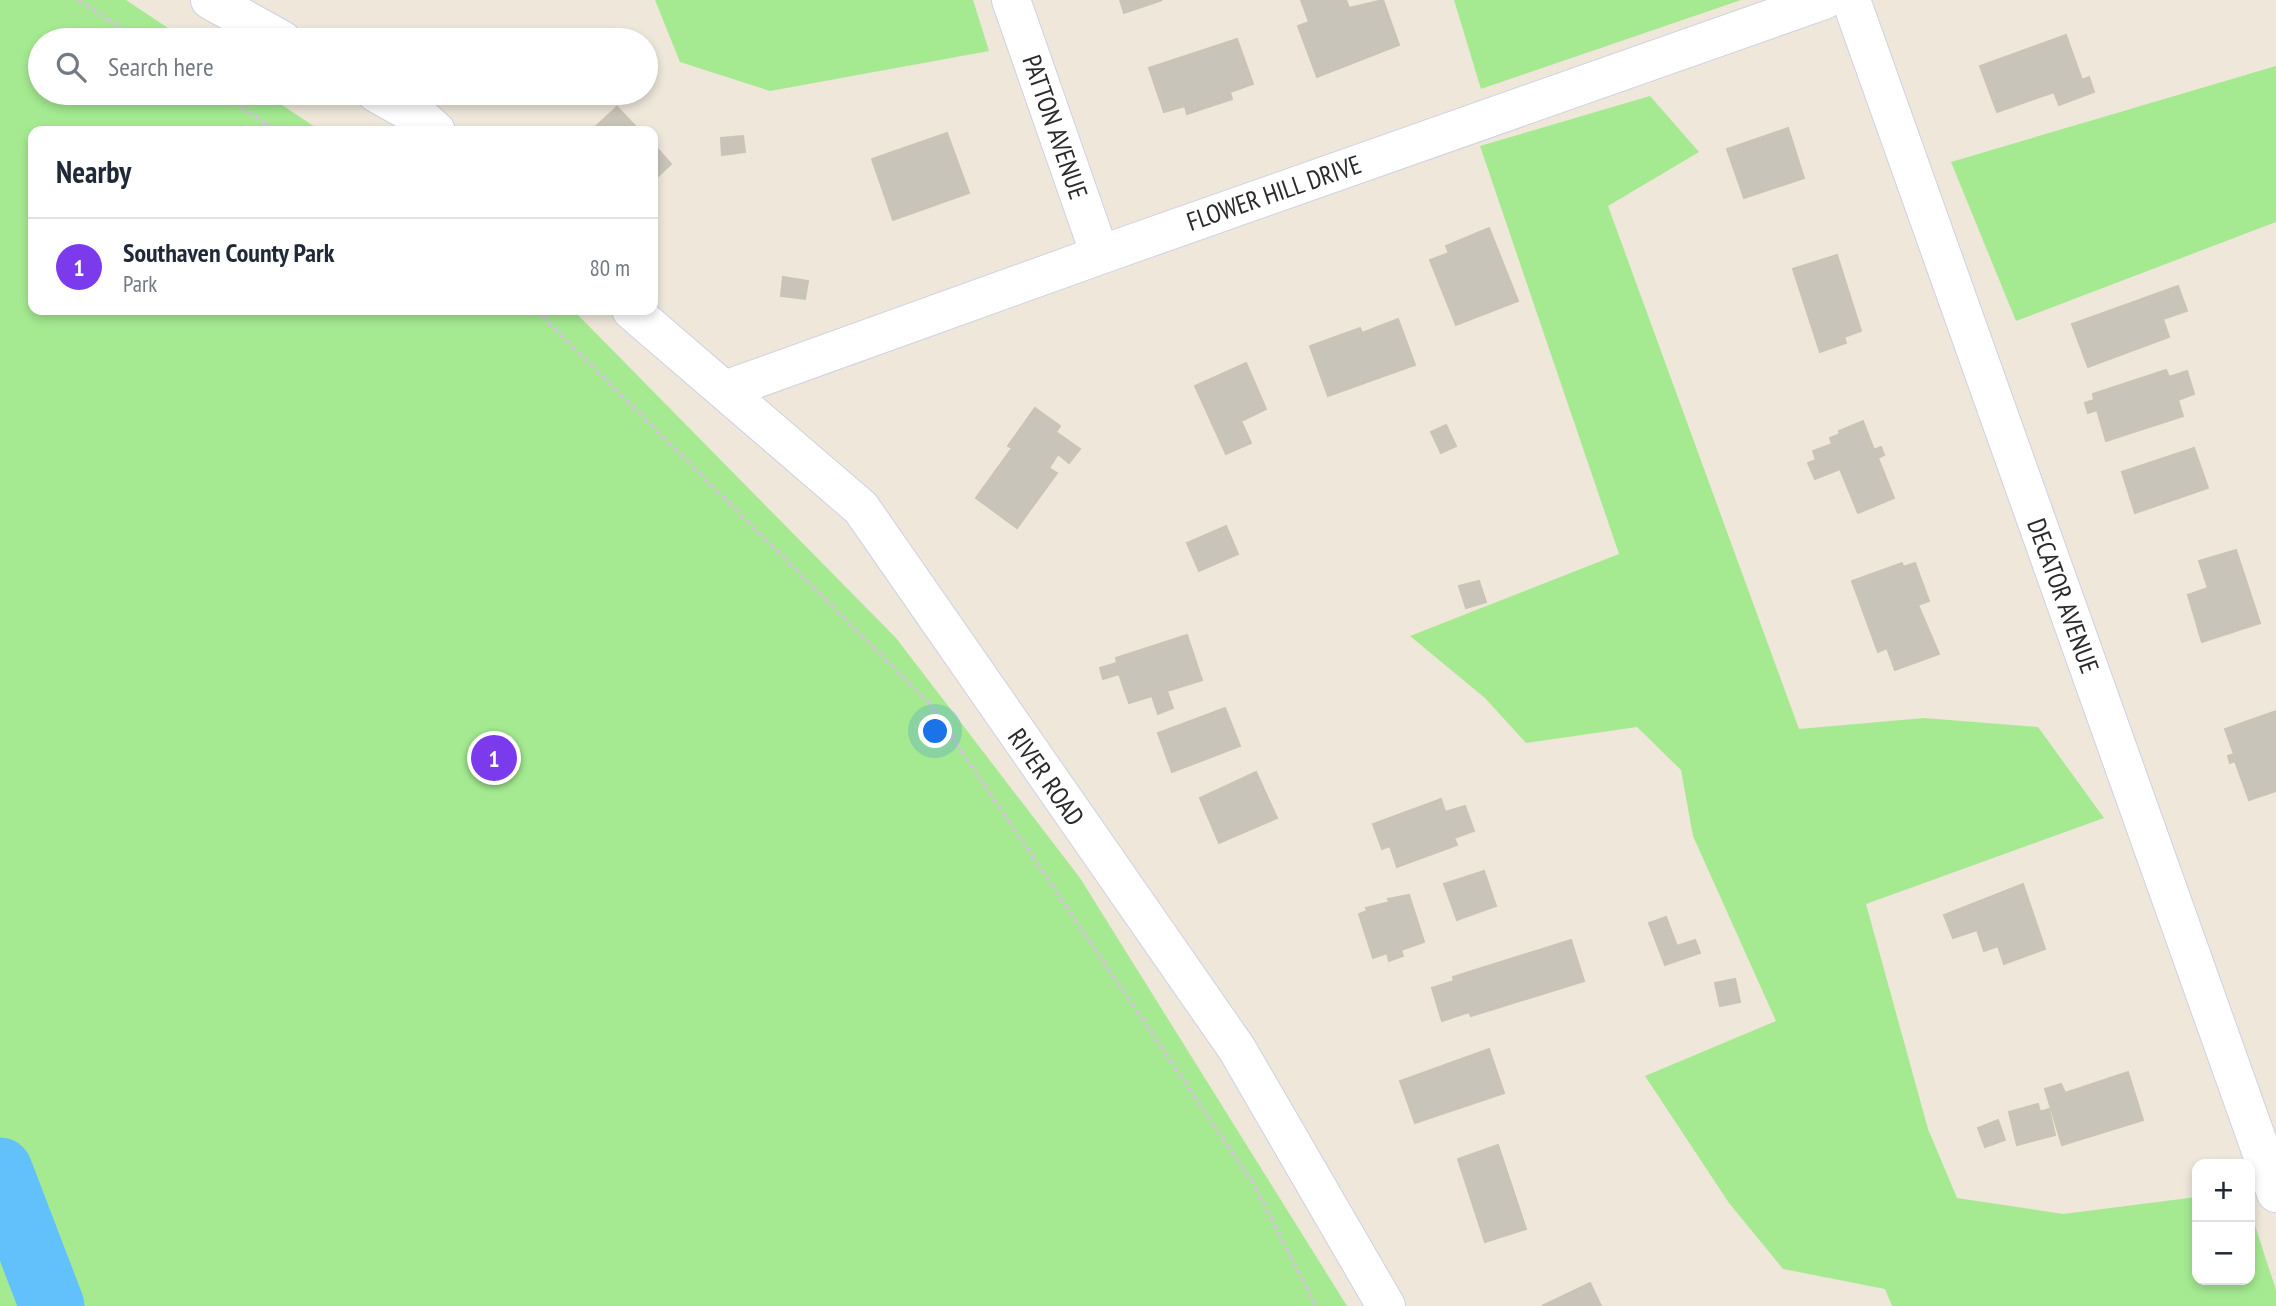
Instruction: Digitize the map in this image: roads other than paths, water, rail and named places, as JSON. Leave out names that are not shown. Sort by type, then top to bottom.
[{"type":"street","points":[[210,0],[260,28]]},
{"type":"street","name":"PATTON AVENUE","points":[[1011,0],[1100,255]]},
{"type":"street","name":"FLOWER HILL DRIVE","points":[[725,390],[1824,0]]},
{"type":"street","name":"DECATOR AVENUE","points":[[1851,0],[2276,1193]]},
{"type":"street","points":[[397,105],[431,126]]},
{"type":"street","name":"RIVER ROAD","points":[[637,315],[861,508],[1237,1049],[1386,1306]]},
{"type":"waterway","points":[[0,1170],[52,1306]]},
{"type":"place","name":"Southaven County Park","points":[[494,758]]}]
